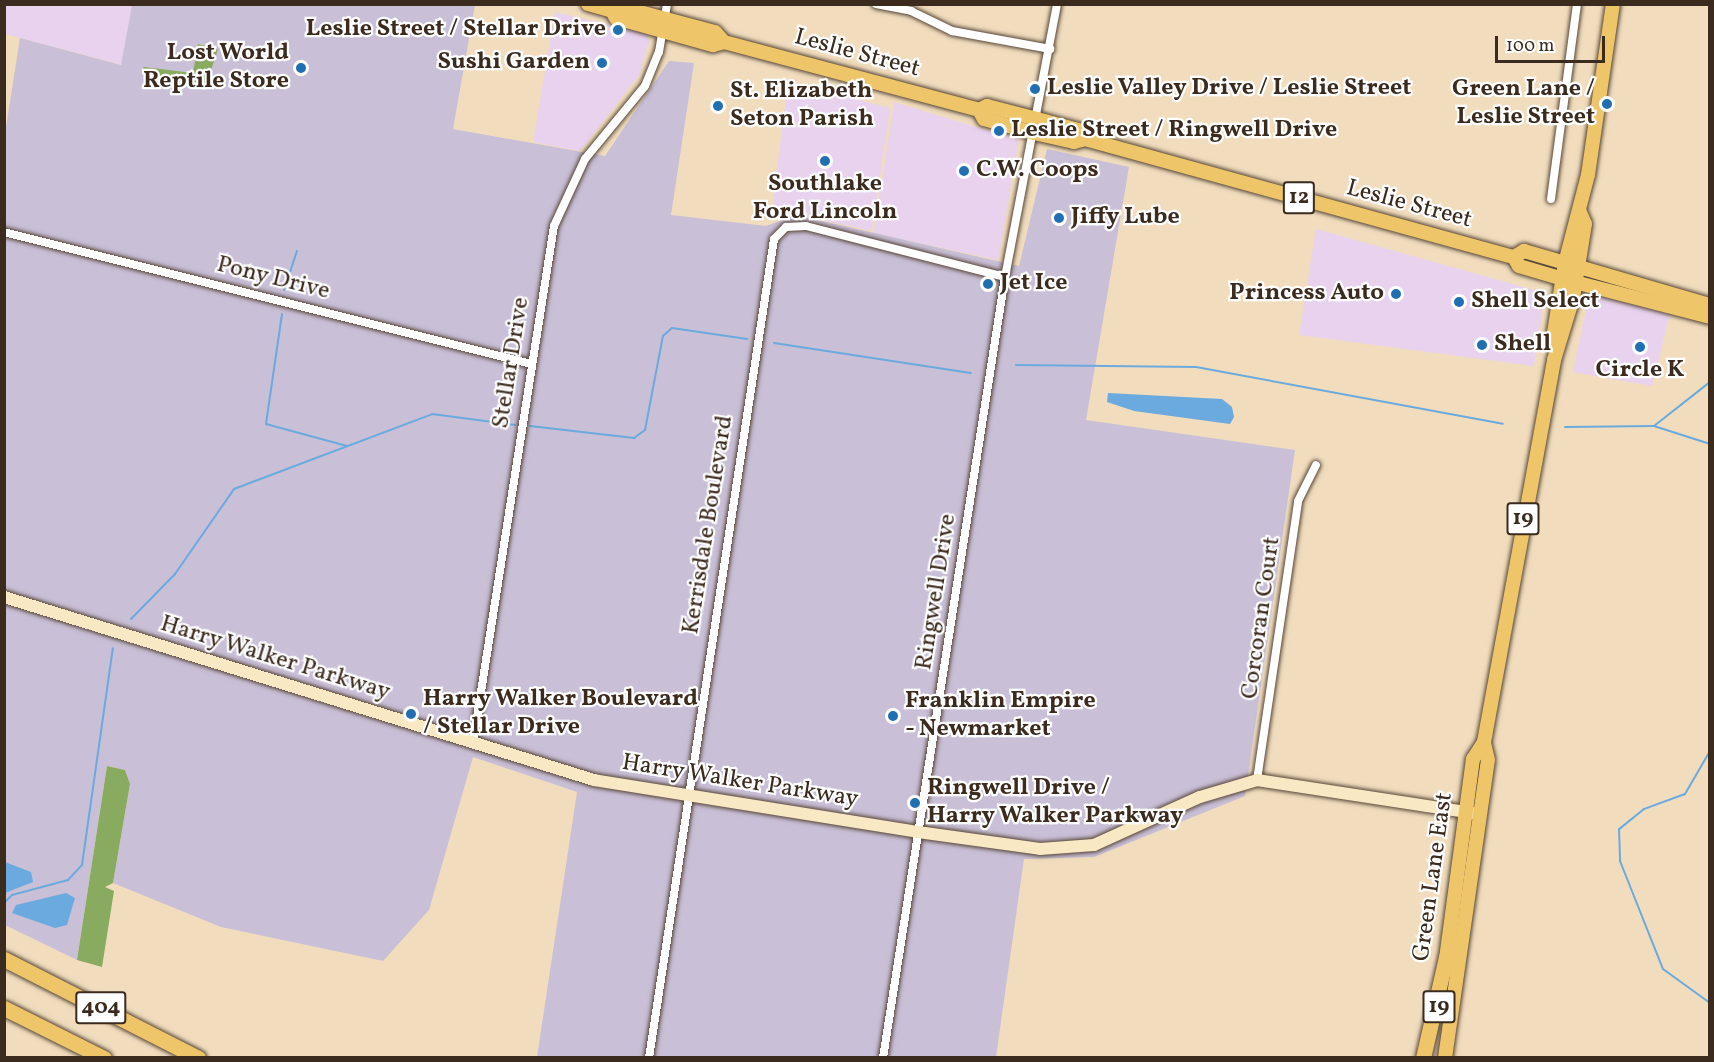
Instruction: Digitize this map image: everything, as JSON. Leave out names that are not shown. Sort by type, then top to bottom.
[{"type":"highway","points":[[1423,1058],[1446,957]]},
{"type":"highway","name":"404","points":[[4,959],[198,1058]]},
{"type":"highway","name":"404","points":[[4,1008],[104,1058]]},
{"type":"main road","name":"Leslie Street","points":[[588,4],[612,11],[616,18],[664,18],[713,45],[724,42],[979,110],[987,106],[1035,126],[1078,130],[1084,139],[1514,257],[1519,266],[1710,317]]},
{"type":"main road","name":"Green Lane East","points":[[1431,1058],[1473,759],[1484,742],[1558,344],[1554,333],[1569,280],[1572,221],[1580,212],[1613,4]]},
{"type":"main road","name":"Leslie Street","points":[[1514,257],[1524,251],[1710,305]]},
{"type":"main road","name":"Green Lane East","points":[[1445,1058],[1488,760],[1484,742]]},
{"type":"street","points":[[876,4],[911,11],[952,31],[1050,49]]},
{"type":"street","name":"Ringwell Drive","points":[[883,1058],[1005,277],[1057,4]]},
{"type":"street","points":[[1551,199],[1577,4]]},
{"type":"street","name":"Stellar Drive","points":[[473,743],[550,242],[564,198],[588,156],[645,86],[664,18]]},
{"type":"street","name":"Kerrisdale Boulevard","points":[[649,1058],[771,248],[778,231],[806,226],[1005,277]]},
{"type":"street","name":"Pony Drive","points":[[4,232],[531,364]]},
{"type":"street","name":"Corcoran Court","points":[[1257,780],[1298,501],[1316,465]]},
{"type":"street","name":"Harry Walker Parkway","points":[[4,597],[594,780],[918,832],[1040,849],[1094,845],[1200,797],[1257,780],[1383,795],[1464,812],[1480,813]]},
{"type":"shaded area","points":[[4,5],[132,5],[122,65],[5,34]]},
{"type":"shaded area","points":[[132,5],[475,5],[453,129],[605,156],[669,61],[694,63],[671,215],[766,226],[796,215],[1019,266],[1047,149],[1129,167],[1086,420],[1295,450],[1245,796],[1094,857],[1024,859],[996,1057],[537,1057],[577,792],[473,757],[429,910],[383,961],[221,927],[113,883],[130,784],[125,770],[107,766],[77,960],[5,925],[4,140],[20,38],[121,65]]},
{"type":"shaded area","points":[[555,12],[647,34],[649,41],[639,75],[580,151],[533,142]]},
{"type":"shaded area","points":[[788,81],[890,108],[872,231],[772,209]]},
{"type":"shaded area","points":[[894,102],[1019,140],[998,260],[874,233]]},
{"type":"shaded area","points":[[1316,229],[1545,293],[1534,366],[1299,335]]},
{"type":"shaded area","points":[[1598,296],[1670,314],[1652,386],[1573,372],[1587,305]]},
{"type":"green space","points":[[198,44],[218,49],[205,89],[141,72],[144,67],[193,73]]},
{"type":"green space","points":[[107,766],[125,770],[130,784],[113,883],[105,887],[114,891],[102,967],[77,960]]},
{"type":"water","points":[[1108,393],[1222,399],[1232,407],[1234,417],[1230,424],[1134,411],[1107,402]]},
{"type":"water","points":[[5,862],[31,872],[33,882],[5,893]]},
{"type":"water","points":[[66,893],[75,898],[67,925],[55,928],[12,913],[16,905]]},
{"type":"waterway","points":[[284,290],[297,251]]},
{"type":"waterway","points":[[282,314],[266,424],[347,446]]},
{"type":"waterway","points":[[530,426],[634,438],[645,430],[663,336],[672,328],[747,339]]},
{"type":"waterway","points":[[774,343],[971,373]]},
{"type":"waterway","points":[[1016,365],[1196,367],[1503,424]]},
{"type":"waterway","points":[[1654,426],[1710,382]]},
{"type":"waterway","points":[[131,619],[175,574],[234,489],[432,414],[515,425]]},
{"type":"waterway","points":[[1565,427],[1654,426],[1710,444]]},
{"type":"waterway","points":[[4,903],[12,895],[68,880],[82,865],[113,648]]},
{"type":"waterway","points":[[1710,751],[1685,794],[1644,809],[1619,829],[1620,861],[1663,969],[1710,1003]]},
{"type":"place","name":"Leslie Street / Stellar Drive","points":[[618,30]]},
{"type":"place","name":"Sushi Garden","points":[[602,63]]},
{"type":"place","name":"Lost World Reptile Store","points":[[301,68]]},
{"type":"place","name":"Leslie Valley Drive / Leslie Street","points":[[1035,89]]},
{"type":"place","name":"Green Lane / Leslie Street","points":[[1607,104]]},
{"type":"place","name":"St. Elizabeth Seton Parish","points":[[718,106]]},
{"type":"place","name":"Leslie Street / Ringwell Drive","points":[[999,131]]},
{"type":"place","name":"Southlake Ford Lincoln","points":[[825,161]]},
{"type":"place","name":"C.W. Coops","points":[[964,171]]},
{"type":"place","name":"Jiffy Lube","points":[[1059,218]]},
{"type":"place","name":"Jet Ice","points":[[988,284]]},
{"type":"place","name":"Princess Auto","points":[[1396,294]]},
{"type":"place","name":"Shell Select","points":[[1459,302]]},
{"type":"place","name":"Shell","points":[[1482,345]]},
{"type":"place","name":"Circle K","points":[[1640,347]]},
{"type":"place","name":"Harry Walker Boulevard / Stellar Drive","points":[[411,714]]},
{"type":"place","name":"Franklin Empire - Newmarket","points":[[893,716]]},
{"type":"place","name":"Ringwell Drive / Harry Walker Parkway","points":[[915,803]]}]
